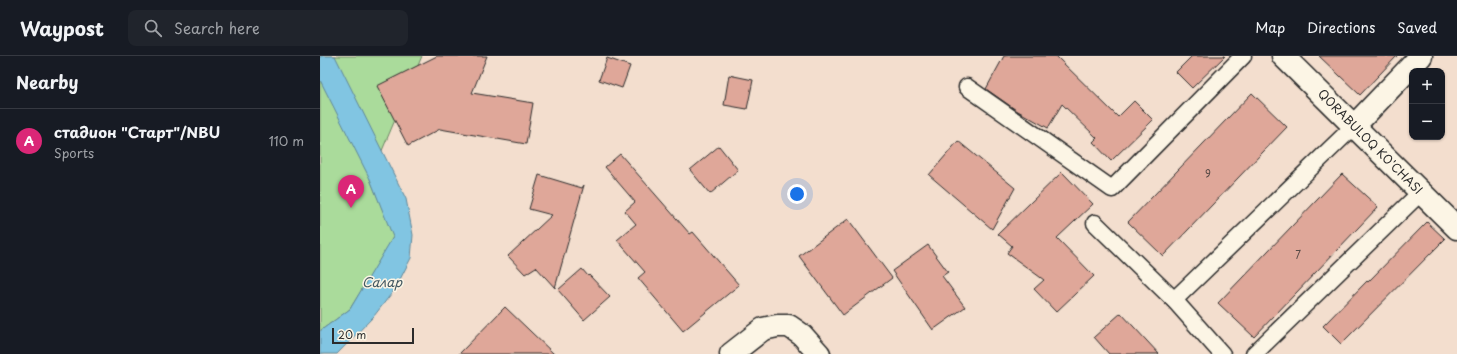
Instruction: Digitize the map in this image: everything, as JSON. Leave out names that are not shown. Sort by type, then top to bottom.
[{"type":"street","name":"QORABULOQ KO'CHASI","points":[[1283,56],[1457,228]]},
{"type":"street","points":[[1354,126],[1421,56]]},
{"type":"street","points":[[731,354],[763,329],[777,326],[789,326],[802,335],[819,354]]},
{"type":"lane","points":[[967,86],[1112,189],[1243,56]]},
{"type":"lane","points":[[1174,300],[1354,126]]},
{"type":"lane","points":[[1254,354],[1421,192]]},
{"type":"lane","points":[[1095,223],[1174,300],[1222,354]]},
{"type":"green space","points":[[320,56],[422,56],[370,179],[394,237],[350,309],[320,331]]},
{"type":"water","name":"Салар","points":[[320,56],[335,56],[406,199],[413,235],[411,258],[395,289],[374,316],[337,354],[320,354],[320,331],[350,309],[393,237],[370,179],[320,80]]},
{"type":"building","points":[[437,56],[487,56],[472,93],[533,103],[526,144],[440,129],[408,146],[377,86]]},
{"type":"building","points":[[1004,56],[1056,56],[1118,117],[1134,101],[1153,120],[1111,161],[1093,142],[1097,138],[1062,104],[1048,128],[1016,110],[986,89]]},
{"type":"building","points":[[1192,56],[1225,56],[1192,88],[1176,72]]},
{"type":"building","points":[[1319,56],[1397,56],[1360,95]]},
{"type":"building","points":[[607,58],[630,66],[622,88],[599,80]]},
{"type":"building","points":[[729,75],[753,80],[747,109],[724,105]]},
{"type":"building","points":[[1252,93],[1287,127],[1163,256],[1128,222]]},
{"type":"building","points":[[958,141],[1015,188],[992,229],[929,175]]},
{"type":"building","points":[[719,146],[738,170],[710,194],[690,170]]},
{"type":"building","points":[[620,154],[690,234],[693,232],[739,285],[683,331],[638,278],[645,272],[617,240],[636,224],[625,211],[635,202],[605,167]]},
{"type":"building","points":[[1062,172],[1093,204],[1057,238],[1094,276],[1056,312],[1034,289],[1044,280],[1007,253],[1012,246],[998,234]]},
{"type":"building","points":[[1342,174],[1378,207],[1254,337],[1218,303]]},
{"type":"building","points":[[539,175],[582,188],[584,185],[555,288],[536,267],[525,274],[508,256],[552,215],[529,209]]},
{"type":"building","points":[[848,219],[892,278],[843,315],[799,256]]},
{"type":"building","points":[[1427,222],[1445,239],[1341,344],[1323,326]]},
{"type":"building","points":[[928,245],[948,272],[942,276],[965,307],[933,330],[892,271]]},
{"type":"building","points":[[582,269],[610,297],[584,320],[558,290]]},
{"type":"building","points":[[505,307],[554,354],[459,354]]},
{"type":"building","points":[[1121,313],[1159,354],[1109,354],[1094,337]]},
{"type":"place","name":"стадион \"Старт\"/NBU","points":[[351,208]]}]
